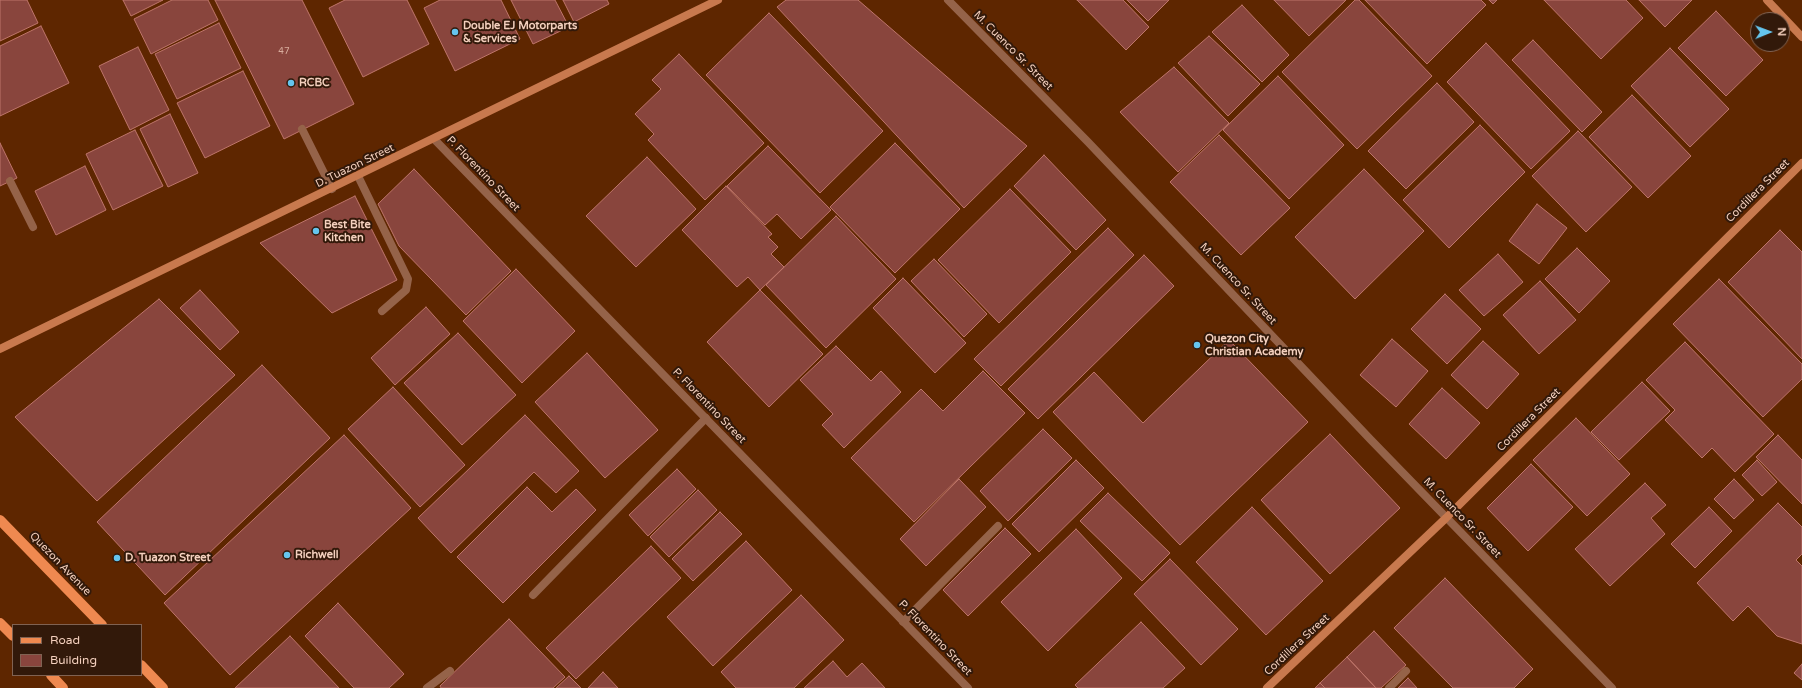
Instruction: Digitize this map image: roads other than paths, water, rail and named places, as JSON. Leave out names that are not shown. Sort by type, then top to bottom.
[{"type":"main road","name":"Quezon Avenue","points":[[0,520],[101,624]]},
{"type":"main road","points":[[0,623],[12,635]]},
{"type":"main road","points":[[142,666],[163,688]]},
{"type":"main road","points":[[52,676],[63,688]]},
{"type":"street","name":"D. Tuazon Street","points":[[0,349],[332,189],[718,0]]},
{"type":"street","name":"M. Cuenco Sr. Street","points":[[948,0],[1088,142],[1446,518],[1612,688]]},
{"type":"street","points":[[1766,0],[1802,37]]},
{"type":"street","points":[[302,129],[332,189]]},
{"type":"street","name":"P. Florentino Street","points":[[434,139],[968,688]]},
{"type":"street","name":"Cordillera Street","points":[[1267,688],[1446,518],[1802,163]]},
{"type":"street","points":[[358,176],[408,279],[406,290],[382,311]]},
{"type":"street","points":[[10,182],[33,227]]},
{"type":"street","points":[[533,595],[706,418]]},
{"type":"street","points":[[903,622],[998,526]]},
{"type":"street","points":[[427,688],[450,671]]},
{"type":"street","points":[[1388,688],[1406,671]]},
{"type":"place","name":"Double EJ Motorparts & Services","points":[[455,32]]},
{"type":"place","name":"RCBC","points":[[291,83]]},
{"type":"place","name":"Best Bite Kitchen","points":[[316,231]]},
{"type":"place","name":"Quezon City Christian Academy","points":[[1197,345]]},
{"type":"place","name":"Richwell","points":[[287,555]]},
{"type":"place","name":"D. Tuazon Street","points":[[117,558]]}]
